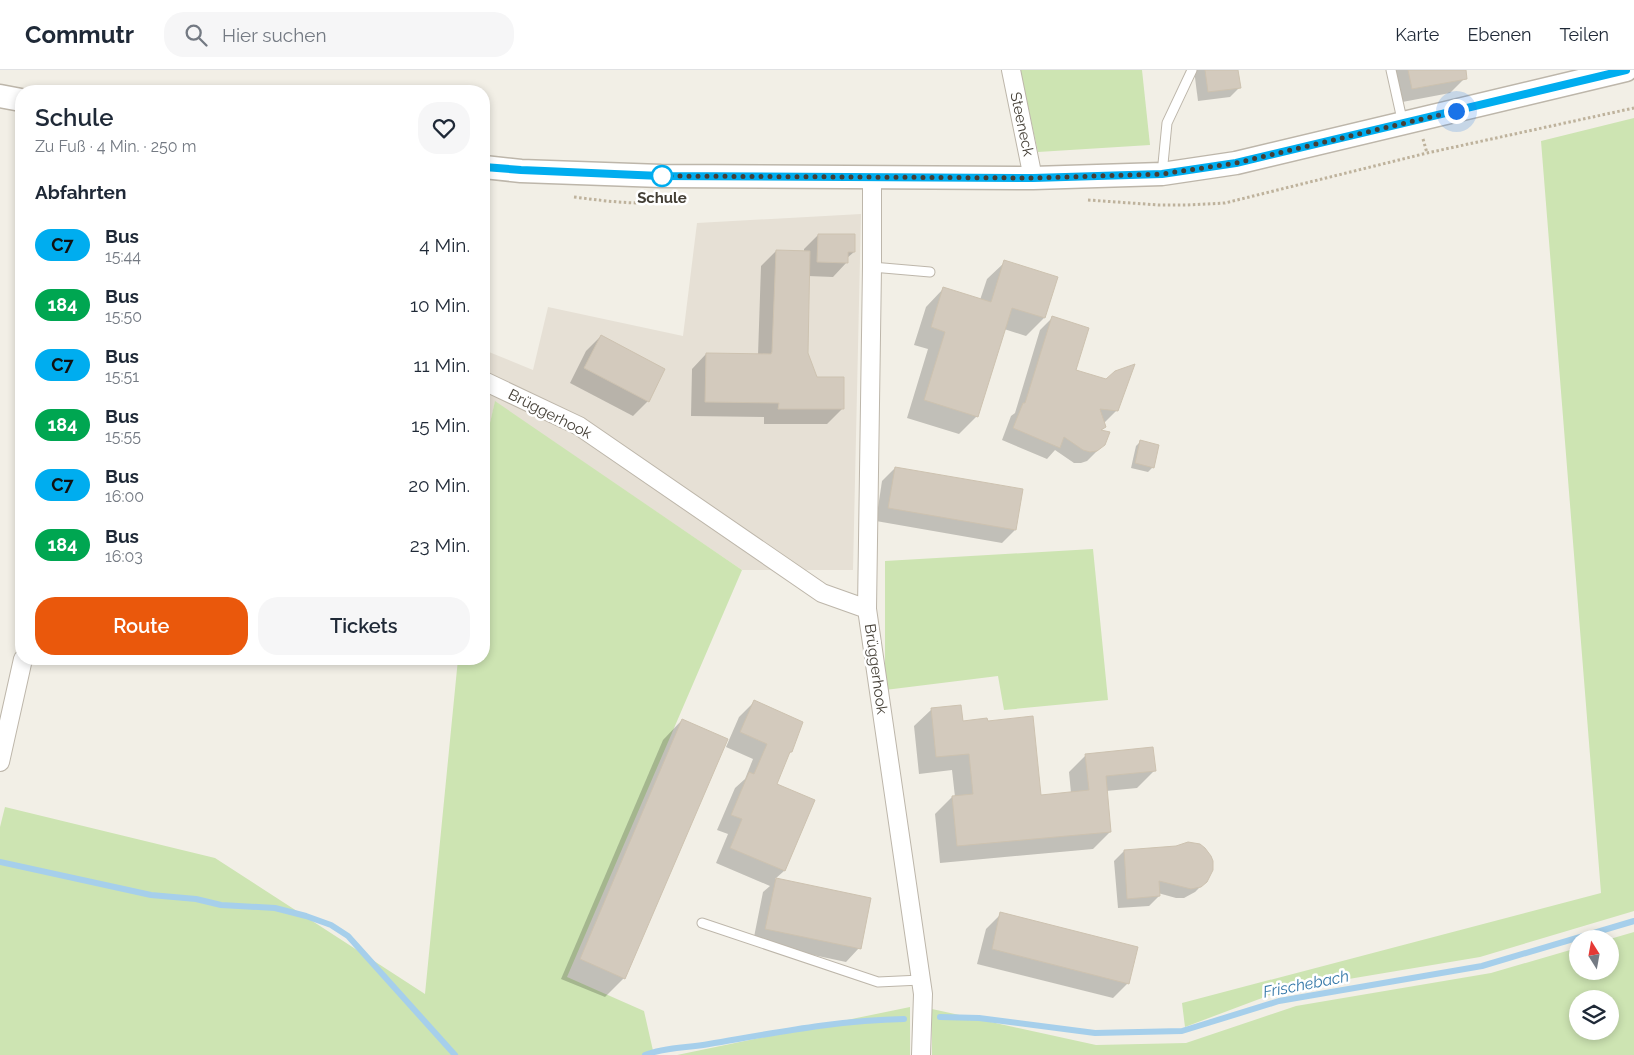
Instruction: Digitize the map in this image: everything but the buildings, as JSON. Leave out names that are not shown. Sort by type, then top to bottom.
[{"type":"street","name":"Steeneck","points":[[1011,70],[1033,178]]},
{"type":"street","points":[[490,168],[644,175],[872,177],[1033,178],[1162,174],[1236,163],[1626,70]]},
{"type":"street","points":[[0,96],[15,99]]},
{"type":"street","points":[[867,609],[872,177]]},
{"type":"street","name":"Brüggerhook","points":[[490,383],[579,426],[822,593],[867,609],[923,994],[921,1055]]},
{"type":"street","points":[[0,762],[22,665]]},
{"type":"lane","points":[[1162,174],[1167,123],[1192,70]]},
{"type":"lane","points":[[1391,70],[1403,124]]},
{"type":"lane","points":[[872,267],[930,272]]},
{"type":"lane","points":[[702,923],[878,982],[921,980]]},
{"type":"shaded area","points":[[861,214],[853,570],[742,570],[495,402],[490,423],[490,352],[533,370],[548,307],[683,336],[697,223]]},
{"type":"green space","points":[[1020,70],[1142,70],[1150,145],[1038,152]]},
{"type":"green space","points":[[1634,118],[1634,911],[1480,957],[1283,990],[1185,1027],[1182,1003],[1601,893],[1541,141]]},
{"type":"green space","points":[[495,401],[742,570],[567,977],[644,1011],[654,1055],[0,1055],[0,827],[5,807],[215,858],[425,994],[457,665],[490,665],[490,423]]},
{"type":"green space","points":[[1093,549],[1108,700],[1004,710],[998,676],[885,690],[885,561]]},
{"type":"green space","points":[[1634,932],[1634,1055],[932,1055],[932,1009],[1096,1045],[1186,1043],[1296,1006],[1491,973],[1569,950],[1569,980],[1619,980],[1619,936]]},
{"type":"green space","points":[[910,1007],[910,1055],[677,1055]]},
{"type":"waterway","points":[[0,862],[151,895],[196,899],[221,905],[275,908],[331,925],[348,936],[455,1055]]},
{"type":"waterway","name":"Frischebach","points":[[940,1017],[979,1018],[1095,1033],[1182,1031],[1279,1001],[1482,966],[1634,921]]},
{"type":"waterway","points":[[645,1055],[669,1049],[806,1028],[904,1019]]},
{"type":"bus line","name":"C7","points":[[490,167],[661,176],[1033,178],[1162,174],[1236,163],[1626,70]]},
{"type":"place","name":"Schule","points":[[662,176]]},
{"type":"route","points":[[662,176],[1033,178],[1162,174],[1236,163],[1456,111]]}]
